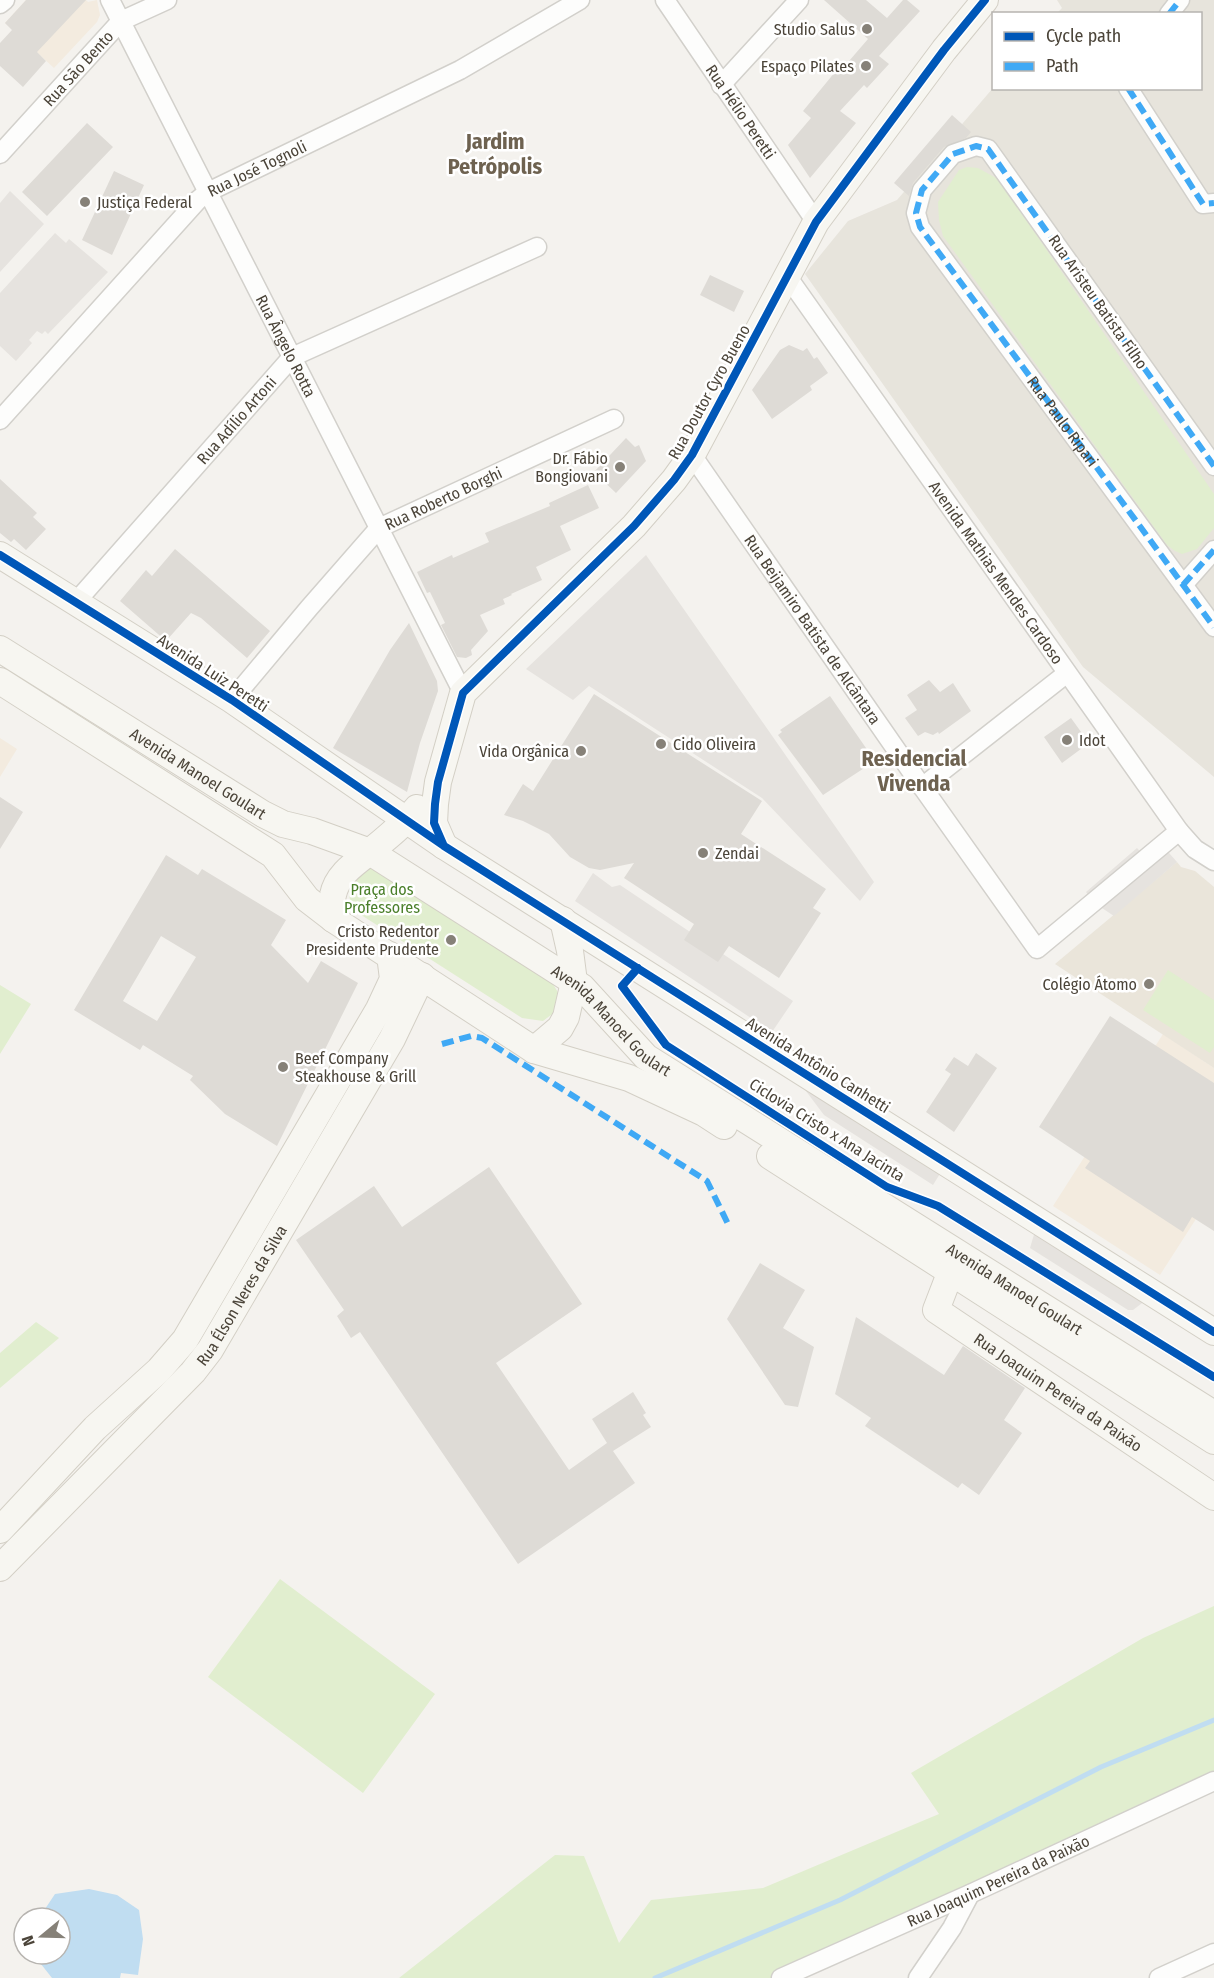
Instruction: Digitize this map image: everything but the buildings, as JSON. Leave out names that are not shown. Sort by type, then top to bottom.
[{"type":"street","points":[[0,4],[5,0]]},
{"type":"street","name":"Rua Ângelo Rotta","points":[[110,0],[463,693]]},
{"type":"street","name":"Rua São Bento","points":[[0,154],[121,21],[167,0]]},
{"type":"street","name":"Rua José Tognoli","points":[[1,416],[208,192],[460,70],[580,0]]},
{"type":"street","name":"Rua Hélio Peretti","points":[[665,0],[816,222]]},
{"type":"street","points":[[721,84],[800,0]]},
{"type":"street","name":"Rua Doutor Cyro Bueno","points":[[444,846],[434,823],[438,782],[463,693],[634,526],[674,480],[692,455],[816,222],[944,50],[985,0]]},
{"type":"street","points":[[1170,12],[1180,0]]},
{"type":"street","points":[[1129,90],[1203,204],[1214,203]]},
{"type":"street","name":"Rua Paulo Ripari","points":[[976,146],[953,154],[922,190],[916,213],[920,226],[1214,627]]},
{"type":"street","name":"Rua Aristeu Batista Filho","points":[[976,146],[988,149],[1214,466]]},
{"type":"street","name":"Rua Adílio Artoni","points":[[75,603],[292,357],[537,247]]},
{"type":"street","name":"Avenida Mathias Mendes Cardoso","points":[[787,276],[1179,831],[1195,849],[1214,861]]},
{"type":"street","name":"Rua Roberto Borghi","points":[[232,700],[379,528],[614,419]]},
{"type":"street","name":"Rua Beijamiro Batista de Alcântara","points":[[692,455],[1037,949],[1179,831]]},
{"type":"street","points":[[1183,585],[1214,550]]},
{"type":"street","name":"Avenida Luiz Peretti","points":[[0,555],[232,700],[408,819]]},
{"type":"street","name":"Avenida Manoel Goulart","points":[[0,649],[262,814],[283,824],[312,831],[370,852],[582,987],[605,1010],[628,1040],[646,1057],[1214,1414]]},
{"type":"street","points":[[922,787],[1066,674]]},
{"type":"street","name":"Avenida Manoel Goulart","points":[[0,681],[273,855],[307,899],[333,919],[534,1050],[629,1078],[704,1113],[1214,1441]]},
{"type":"street","name":"Rua Doutor Cyro Bueno","points":[[333,919],[333,894],[344,874],[356,861],[408,819],[438,782]]},
{"type":"street","name":"Avenida Antônio Canhetti","points":[[408,819],[444,846],[1214,1332]]},
{"type":"street","points":[[534,1050],[560,1028],[566,1017],[574,982],[570,951],[562,920]]},
{"type":"street","name":"Rua Élson Neres da Silva","points":[[0,1530],[95,1428],[159,1370],[184,1340],[379,1009],[393,979],[390,955]]},
{"type":"street","name":"Rua Élson Neres da Silva","points":[[0,1568],[193,1372],[210,1350],[392,1039],[422,976]]},
{"type":"street","points":[[303,1137],[326,1152]]},
{"type":"street","name":"Rua Joaquim Pereira da Paixão","points":[[951,1271],[936,1310],[1214,1497]]},
{"type":"street","name":"Rua Joaquim Pereira da Paixão","points":[[781,1978],[970,1894],[1214,1781]]},
{"type":"street","points":[[918,1978],[952,1928],[970,1894]]},
{"type":"street","points":[[1159,1978],[1214,1953]]},
{"type":"shaded area","points":[[26,0],[86,0],[88,2],[97,0],[100,15],[97,22],[54,68],[5,23]]},
{"type":"shaded area","points":[[1057,0],[1214,0],[1214,777],[1083,667],[805,274],[848,221],[897,200],[992,89],[1202,90],[1202,12],[1058,12],[1062,8]]},
{"type":"shaded area","points":[[10,191],[44,224],[0,272],[0,203]]},
{"type":"shaded area","points":[[55,233],[66,243],[69,239],[108,272],[48,334],[45,331],[42,334],[37,331],[29,340],[32,343],[16,361],[0,346],[0,293]]},
{"type":"shaded area","points":[[646,555],[874,882],[860,901],[762,798],[589,686],[573,700],[526,669]]},
{"type":"shaded area","points":[[0,738],[17,749],[0,777]]},
{"type":"shaded area","points":[[1162,845],[1177,862],[1114,916],[1093,902],[1086,892],[1137,848],[1146,858]]},
{"type":"shaded area","name":"Colégio Átomo","points":[[1177,862],[1181,867],[1195,871],[1214,887],[1214,1068],[1055,964]]},
{"type":"shaded area","points":[[593,873],[612,887],[620,885],[793,1001],[772,1032],[575,901]]},
{"type":"shaded area","points":[[1163,1034],[1214,1068],[1214,1191],[1160,1275],[1053,1206]]},
{"type":"shaded area","points":[[784,1062],[946,1164],[933,1185],[824,1115]]},
{"type":"shaded area","points":[[1038,1221],[1154,1294],[1133,1310],[1128,1310],[1030,1248]]},
{"type":"green space","points":[[967,167],[978,168],[998,179],[1214,494],[1214,528],[1197,549],[1182,554],[1167,545],[943,236],[938,202],[959,170]]},
{"type":"green space","name":"Praça dos Professores","points":[[371,868],[378,868],[550,979],[559,994],[555,1012],[543,1021],[522,1018],[355,911],[349,897],[351,885],[358,875]]},
{"type":"green space","points":[[1168,970],[1214,1000],[1214,1047],[1210,1053],[1143,1010]]},
{"type":"green space","points":[[0,985],[31,1004],[0,1054]]},
{"type":"green space","points":[[36,1322],[59,1338],[0,1388],[0,1353]]},
{"type":"green space","points":[[280,1579],[435,1694],[363,1793],[208,1677]]},
{"type":"green space","points":[[1214,1606],[1214,1772],[962,1897],[774,1978],[399,1978],[555,1855],[584,1856],[619,1943],[651,1900],[763,1888],[939,1814],[911,1773],[1143,1638]]},
{"type":"water","points":[[89,1889],[117,1895],[139,1910],[143,1939],[138,1975],[121,1973],[120,1978],[52,1978],[43,1966],[72,1966],[72,1906],[47,1906],[55,1894]]},
{"type":"waterway","points":[[655,1978],[840,1900],[1101,1767],[1214,1720]]},
{"type":"marked path","points":[[1171,12],[1180,0]]},
{"type":"marked path","points":[[1129,90],[1203,204],[1214,203]]},
{"type":"marked path","points":[[1214,466],[988,149],[976,146],[953,154],[922,190],[916,213],[920,227],[1214,627]]},
{"type":"marked path","points":[[1183,585],[1214,550]]},
{"type":"marked path","points":[[442,1044],[471,1036],[482,1038],[707,1181],[729,1226]]},
{"type":"cycle path","points":[[444,846],[434,823],[435,804],[438,782],[463,693],[634,526],[674,480],[692,455],[816,222],[944,50],[985,0]]},
{"type":"cycle path","points":[[0,555],[232,700],[444,846],[1214,1332]]},
{"type":"cycle path","name":"Ciclovia Cristo x Ana Jacinta","points":[[638,968],[622,986],[666,1045],[887,1187],[938,1206],[1214,1377]]},
{"type":"place","name":"Studio Salus","points":[[867,29]]},
{"type":"place","name":"Espaço Pilates","points":[[866,66]]},
{"type":"place","name":"Justiça Federal","points":[[85,202]]},
{"type":"place","name":"Dr. Fábio Bongiovani","points":[[620,467]]},
{"type":"place","name":"Idot","points":[[1067,740]]},
{"type":"place","name":"Cido Oliveira","points":[[661,744]]},
{"type":"place","name":"Vida Orgânica","points":[[581,751]]},
{"type":"place","name":"Zendai","points":[[703,853]]},
{"type":"place","name":"Cristo Redentor Presidente Prudente","points":[[451,940]]},
{"type":"place","name":"Colégio Átomo","points":[[1149,984]]},
{"type":"place","name":"Beef Company Steakhouse & Grill","points":[[283,1067]]},
{"type":"district","name":"Jardim Petrópolis","points":[[495,154]]},
{"type":"district","name":"Residencial Vivenda","points":[[914,770]]}]
